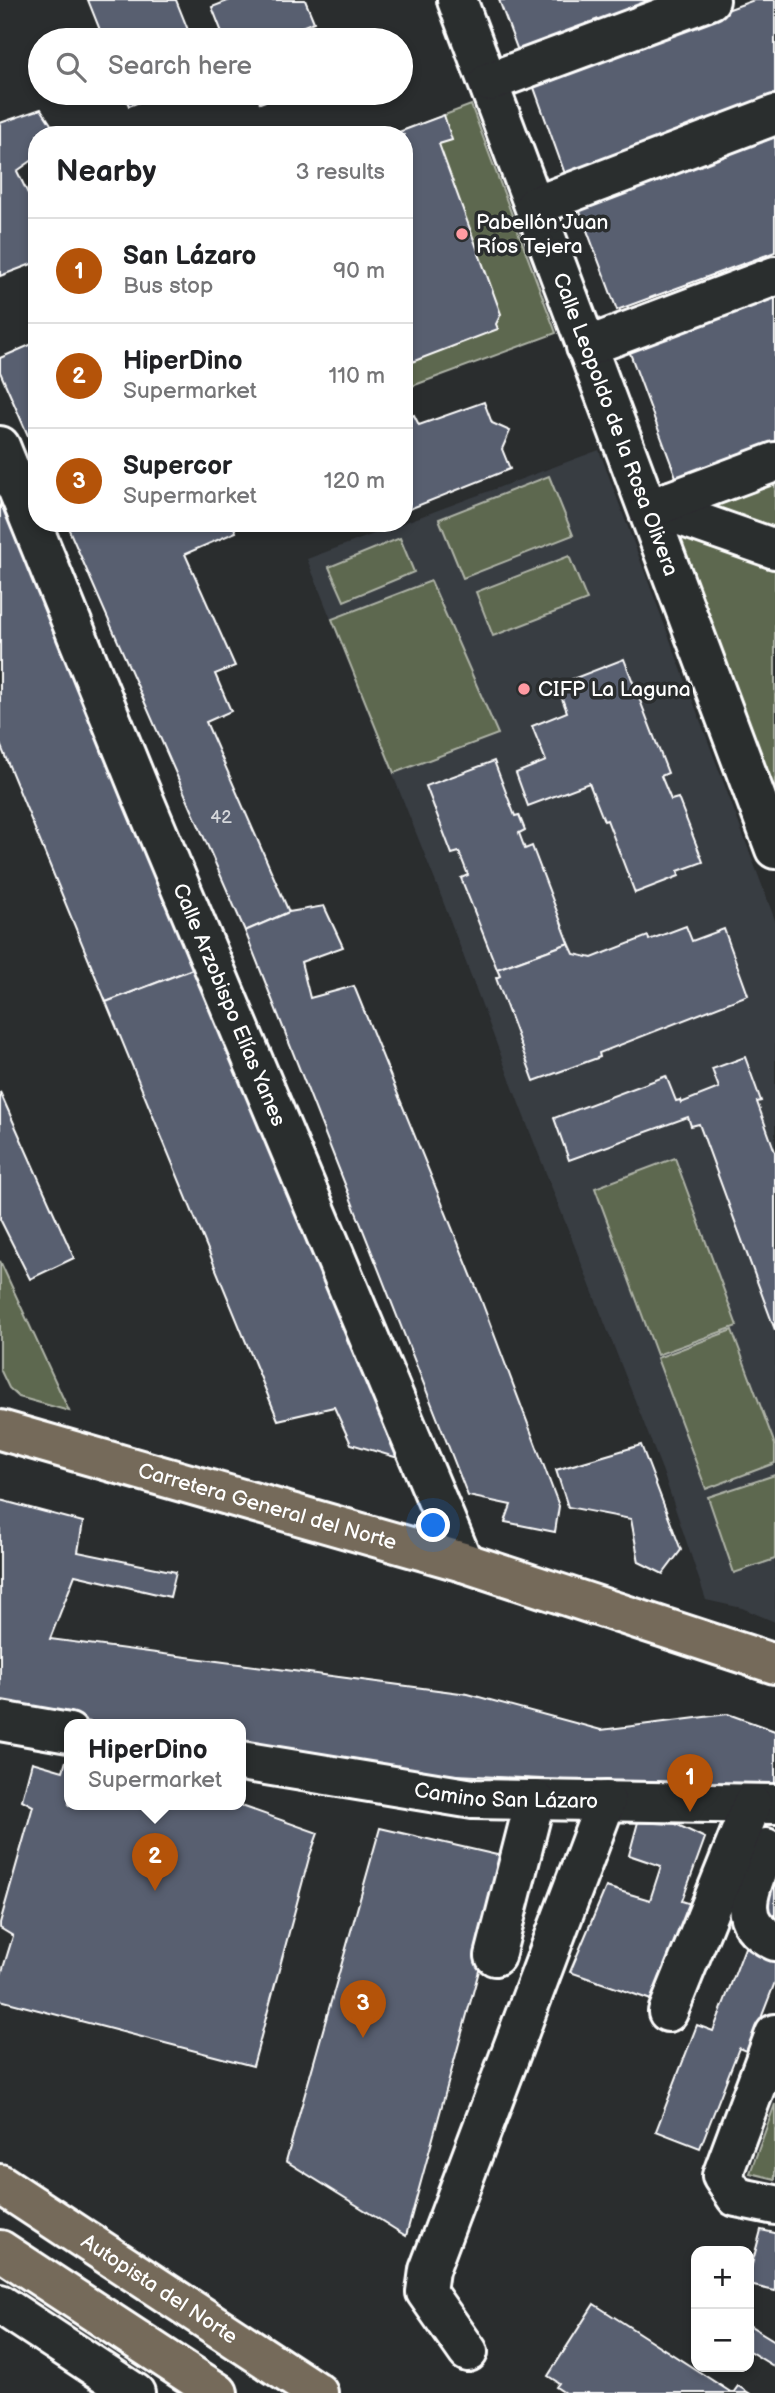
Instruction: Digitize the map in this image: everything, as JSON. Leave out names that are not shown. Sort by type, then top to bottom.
[{"type":"main road","name":"Carretera General del Norte","points":[[2,1427],[463,1562],[775,1664]]},
{"type":"main road","name":"Autopista del Norte","points":[[0,2184],[318,2393]]},
{"type":"main road","points":[[0,2250],[218,2393]]},
{"type":"street","name":"Calle Leopoldo de la Rosa Olivera","points":[[457,0],[586,347],[660,505],[775,849]]},
{"type":"street","points":[[489,82],[710,0]]},
{"type":"street","points":[[535,206],[775,115]]},
{"type":"street","points":[[586,347],[775,276]]},
{"type":"street","name":"Calle Arzobispo Elías Yanes","points":[[0,446],[28,515]]},
{"type":"street","points":[[660,505],[775,462]]},
{"type":"street","points":[[660,505],[675,514],[775,549]]},
{"type":"street","name":"Calle Arzobispo Elías Yanes","points":[[35,532],[146,806],[463,1562]]},
{"type":"street","points":[[0,1721],[64,1732]]},
{"type":"street","name":"Camino San Lázaro","points":[[246,1762],[472,1799],[763,1804]]},
{"type":"street","points":[[495,1956],[535,1800]]},
{"type":"street","points":[[468,2352],[426,2292],[429,2270],[606,1801]]},
{"type":"street","points":[[668,2012],[763,1804]]},
{"type":"street","points":[[766,1848],[747,1898],[747,1910],[754,1926],[775,1941]]},
{"type":"street","points":[[515,1876],[527,1871],[574,1886]]},
{"type":"street","points":[[775,2034],[719,2187],[736,2197],[775,2205]]},
{"type":"street","points":[[0,2304],[135,2393]]},
{"type":"shaded area","name":"CIFP La Laguna","points":[[599,450],[775,920],[775,1622],[742,1608],[706,1600],[663,1472],[438,888],[307,559],[379,532],[413,532],[413,519]]},
{"type":"green space","name":"Pabellón Juan Ríos Tejera","points":[[471,105],[556,333],[413,386],[413,127]]},
{"type":"green space","points":[[549,476],[573,535],[463,578],[439,519]]},
{"type":"green space","points":[[775,477],[775,795],[671,515]]},
{"type":"green space","points":[[400,538],[414,572],[344,601],[329,567]]},
{"type":"green space","points":[[569,556],[587,600],[493,636],[476,592]]},
{"type":"green space","points":[[431,581],[498,734],[394,773],[332,619]]},
{"type":"green space","points":[[675,1158],[737,1326],[657,1355],[595,1188]]},
{"type":"green space","points":[[0,1261],[69,1411],[19,1397],[9,1388],[0,1369]]},
{"type":"green space","points":[[732,1330],[775,1445],[775,1463],[706,1489],[657,1358]]},
{"type":"green space","points":[[775,1475],[775,1559],[734,1573],[708,1497]]},
{"type":"green space","points":[[775,2104],[775,2179],[750,2173]]},
{"type":"building","points":[[88,0],[176,0],[187,28],[99,28]]},
{"type":"building","points":[[230,0],[305,0],[314,22],[299,28],[220,28],[212,7]]},
{"type":"building","points":[[499,0],[656,0],[518,51]]},
{"type":"building","points":[[754,0],[775,0],[775,108],[569,185],[532,82]]},
{"type":"building","points":[[41,109],[52,126],[28,126],[28,163],[17,171],[28,194],[28,265],[0,276],[0,123]]},
{"type":"building","points":[[444,115],[452,140],[439,144],[501,314],[496,324],[498,329],[413,362],[413,127]]},
{"type":"building","points":[[775,137],[775,252],[617,310],[579,209]]},
{"type":"building","points":[[775,290],[775,449],[679,485],[627,345]]},
{"type":"building","points":[[28,346],[28,436],[0,372],[0,358]]},
{"type":"building","points":[[484,402],[492,423],[510,431],[502,449],[510,469],[413,508],[413,415],[419,425]]},
{"type":"building","points":[[0,489],[198,967],[106,1002],[0,744]]},
{"type":"building","points":[[70,532],[236,532],[185,554],[235,666],[215,674],[231,711],[206,722],[289,912],[245,931]]},
{"type":"building","points":[[624,659],[668,773],[661,776],[671,800],[678,798],[703,862],[678,871],[679,876],[635,893],[607,820],[604,821],[589,783],[528,806],[516,773],[546,761],[532,726],[567,712],[557,685]]},
{"type":"building","points":[[494,761],[515,816],[519,815],[525,830],[519,833],[525,849],[532,846],[569,943],[497,969],[461,878],[468,875],[459,852],[452,854],[426,786]]},
{"type":"building","points":[[324,906],[343,947],[301,962],[310,998],[354,986],[480,1297],[559,1506],[555,1532],[505,1522],[511,1505],[468,1496],[245,931],[289,912]]},
{"type":"building","points":[[686,926],[692,941],[724,929],[748,995],[599,1053],[600,1057],[534,1081],[496,978],[500,976],[497,969],[569,943],[574,954],[592,958],[648,936],[649,940]]},
{"type":"building","points":[[198,967],[282,1165],[398,1458],[351,1444],[334,1407],[278,1420],[106,1002]]},
{"type":"building","points":[[745,1057],[761,1101],[757,1102],[775,1152],[775,1330],[699,1124],[691,1126],[688,1117],[569,1160],[554,1118],[666,1076],[676,1101],[680,1100],[681,1103],[719,1088],[712,1069]]},
{"type":"building","points":[[0,1092],[74,1258],[30,1279],[0,1219]]},
{"type":"building","points":[[641,1445],[681,1550],[663,1574],[639,1562],[631,1519],[568,1507],[556,1470]]},
{"type":"building","points":[[0,1500],[83,1522],[78,1552],[176,1572],[170,1597],[75,1575],[50,1639],[468,1694],[601,1730],[728,1714],[775,1731],[775,1790],[393,1772],[246,1747],[246,1719],[73,1719],[0,1707]]},
{"type":"building","points":[[32,1762],[63,1771],[64,1768],[64,1810],[246,1810],[246,1807],[318,1833],[253,2066],[0,2000],[0,1978],[13,1936],[0,1928],[0,1923],[33,1806],[22,1800]]},
{"type":"building","points":[[638,1822],[676,1824],[705,1838],[682,1901],[701,1907],[654,2001],[570,1972],[606,1887],[650,1900],[661,1866],[629,1855]]},
{"type":"building","points":[[380,1828],[510,1858],[406,2236],[286,2161]]},
{"type":"building","points":[[775,1870],[775,1916],[758,1912]]},
{"type":"building","points":[[746,1945],[775,1956],[775,1982],[748,2052],[739,2048],[700,2148],[656,2131],[697,2025],[713,2031]]},
{"type":"building","points":[[761,2230],[775,2233],[775,2291],[754,2286],[754,2257]]},
{"type":"building","points":[[594,2304],[691,2367],[691,2372],[699,2372],[732,2393],[565,2393],[556,2387],[559,2383],[548,2376]]},
{"type":"building","points":[[754,2328],[775,2341],[775,2367],[754,2354]]},
{"type":"building","points":[[738,2386],[749,2393],[733,2393]]},
{"type":"place","name":"Pabellón Juan Ríos Tejera","points":[[462,234]]},
{"type":"place","name":"CIFP La Laguna","points":[[524,689]]},
{"type":"place","name":"San Lázaro","points":[[690,1812]]},
{"type":"place","name":"HiperDino","points":[[155,1891]]},
{"type":"place","name":"Supercor","points":[[363,2038]]}]
